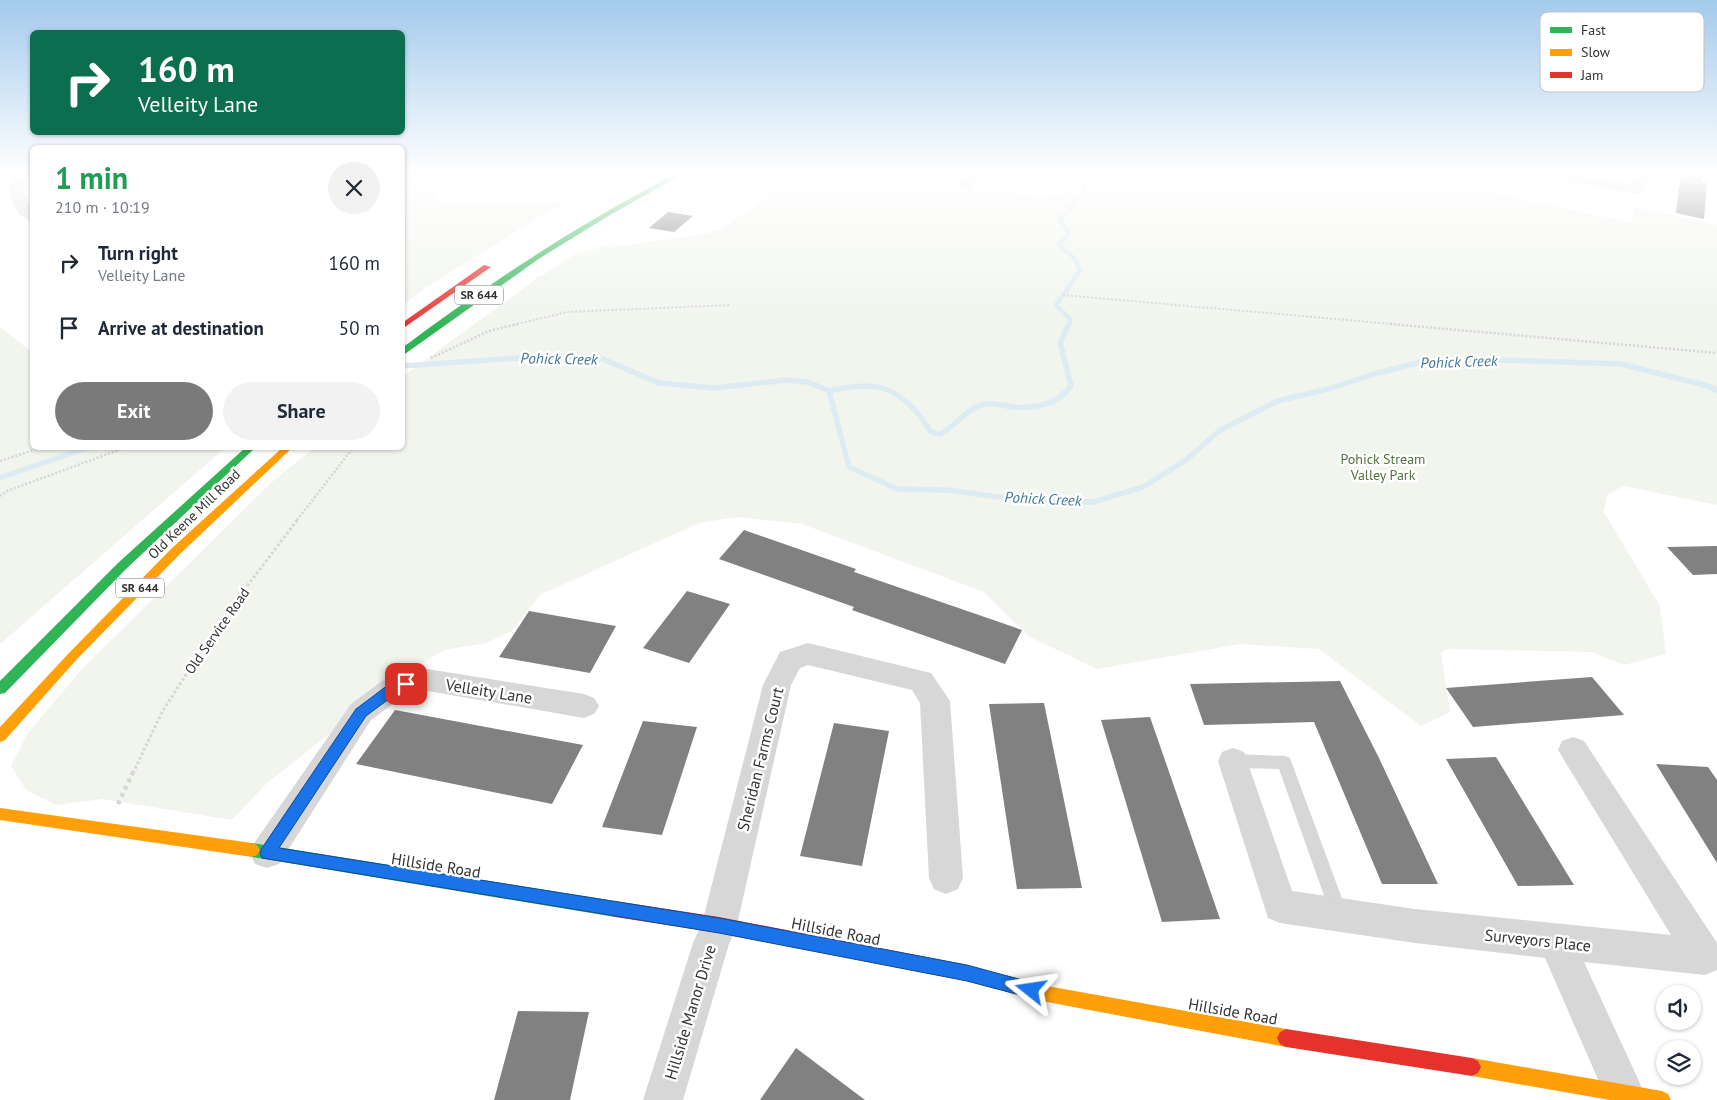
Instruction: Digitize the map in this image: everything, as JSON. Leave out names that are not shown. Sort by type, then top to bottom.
[{"type":"main road","name":"SR 644","points":[[405,351],[503,278],[587,225]]},
{"type":"main road","name":"SR 644","points":[[405,325],[498,260]]},
{"type":"main road","name":"Old Keene Mill Road","points":[[0,689],[60,626],[248,450]]},
{"type":"main road","name":"Old Keene Mill Road","points":[[0,736],[73,656],[176,552],[285,450]]},
{"type":"main road","name":"Hillside Road","points":[[0,814],[267,853],[719,925],[967,973],[1066,998],[1269,1035],[1662,1100]]},
{"type":"street","name":"Sheridan Farms Court","points":[[719,925],[777,685],[790,660],[808,654],[922,681],[935,700],[946,878]]},
{"type":"street","name":"Velleity Lane","points":[[267,853],[361,712],[392,689],[421,679],[584,706]]},
{"type":"street","name":"Surveyors Place","points":[[1233,761],[1280,906],[1415,926],[1705,957],[1574,750]]},
{"type":"street","name":"Hillside Manor Drive","points":[[663,1100],[711,943],[719,925]]},
{"type":"street","points":[[1556,942],[1624,1093]]},
{"type":"lane","points":[[1233,761],[1285,763],[1339,915]]},
{"type":"path","points":[[1063,295],[1717,353]]},
{"type":"path","points":[[422,359],[432,358],[489,331],[567,312],[731,305]]},
{"type":"path","points":[[0,461],[34,450]]},
{"type":"path","points":[[0,496],[7,491],[119,450]]},
{"type":"path","name":"Old Service Road","points":[[106,829],[162,712],[187,673],[222,619],[351,450]]},
{"type":"green space","points":[[405,225],[526,225],[430,285],[405,304]]},
{"type":"green space","name":"Pohick Stream Valley Park","points":[[727,225],[1717,225],[1717,505],[1624,486],[1607,495],[1604,512],[1660,606],[1666,654],[1624,665],[1591,652],[1447,649],[1441,653],[1450,712],[1421,726],[1319,649],[1240,644],[1097,669],[1028,636],[984,592],[802,524],[737,517],[699,523],[540,595],[512,631],[486,643],[444,650],[412,669],[267,783],[232,820],[103,799],[56,805],[26,790],[11,766],[28,733],[81,670],[273,481],[312,450],[405,450],[405,375],[535,280],[537,276],[541,276],[575,254],[621,242],[605,248],[706,234]]},
{"type":"green space","points":[[0,327],[30,350],[30,450],[223,450],[0,644]]},
{"type":"building","points":[[652,225],[682,225],[674,232],[649,228]]},
{"type":"building","points":[[744,530],[856,569],[854,572],[1022,630],[1005,664],[852,610],[854,607],[719,559]]},
{"type":"building","points":[[1717,546],[1717,574],[1693,575],[1667,547]]},
{"type":"building","points":[[687,591],[730,604],[689,663],[643,648]]},
{"type":"building","points":[[529,611],[616,626],[590,673],[499,657]]},
{"type":"building","points":[[1592,677],[1624,715],[1473,727],[1446,688]]},
{"type":"building","points":[[1340,681],[1379,758],[1438,884],[1382,884],[1314,722],[1204,725],[1190,684]]},
{"type":"building","points":[[1044,703],[1082,888],[1017,889],[989,704]]},
{"type":"building","points":[[395,710],[583,745],[552,804],[356,764]]},
{"type":"building","points":[[1150,717],[1220,919],[1162,922],[1101,720]]},
{"type":"building","points":[[643,721],[697,727],[662,835],[602,827]]},
{"type":"building","points":[[834,723],[889,731],[862,866],[800,856]]},
{"type":"building","points":[[1496,757],[1574,885],[1518,886],[1446,759]]},
{"type":"building","points":[[1656,764],[1708,767],[1717,780],[1717,863]]},
{"type":"building","points":[[518,1011],[589,1012],[570,1100],[494,1100]]},
{"type":"building","points":[[796,1048],[865,1100],[760,1100]]},
{"type":"waterway","points":[[1064,225],[1069,233],[1059,245],[1076,260],[1080,271],[1056,305],[1071,320],[1068,325]]},
{"type":"waterway","points":[[829,391],[868,386],[879,387],[899,396],[920,416],[931,432],[940,434],[975,407],[981,405],[1029,407],[1052,402],[1059,398],[1071,386],[1060,342],[1069,324]]},
{"type":"waterway","name":"Pohick Creek","points":[[405,366],[519,358],[598,357],[659,383],[715,388],[786,380],[808,382],[829,391]]},
{"type":"waterway","name":"Pohick Creek","points":[[829,391],[849,467],[897,489],[947,490],[1012,499],[1093,502],[1143,487],[1186,460],[1219,431],[1277,401],[1328,389],[1374,374],[1422,362],[1500,360],[1621,364],[1708,386],[1717,391]]},
{"type":"waterway","name":"Pohick Creek","points":[[0,478],[80,450]]},
{"type":"traffic: fast","points":[[405,351],[469,303],[587,225]]},
{"type":"traffic: fast","points":[[0,689],[122,566],[248,450]]},
{"type":"traffic: fast","points":[[252,850],[615,909]]},
{"type":"traffic: slow","points":[[0,736],[73,656],[176,551],[285,450]]},
{"type":"traffic: slow","points":[[0,814],[252,850]]},
{"type":"traffic: slow","points":[[996,981],[1047,994],[1286,1038]]},
{"type":"traffic: slow","points":[[1472,1067],[1662,1100]]},
{"type":"traffic: jam","points":[[405,325],[487,267]]},
{"type":"traffic: jam","points":[[615,909],[719,925],[967,973],[996,981]]},
{"type":"traffic: jam","points":[[1286,1038],[1472,1067]]},
{"type":"route","points":[[406,684],[392,689],[361,712],[267,853],[719,925],[967,973],[1031,990]]}]
